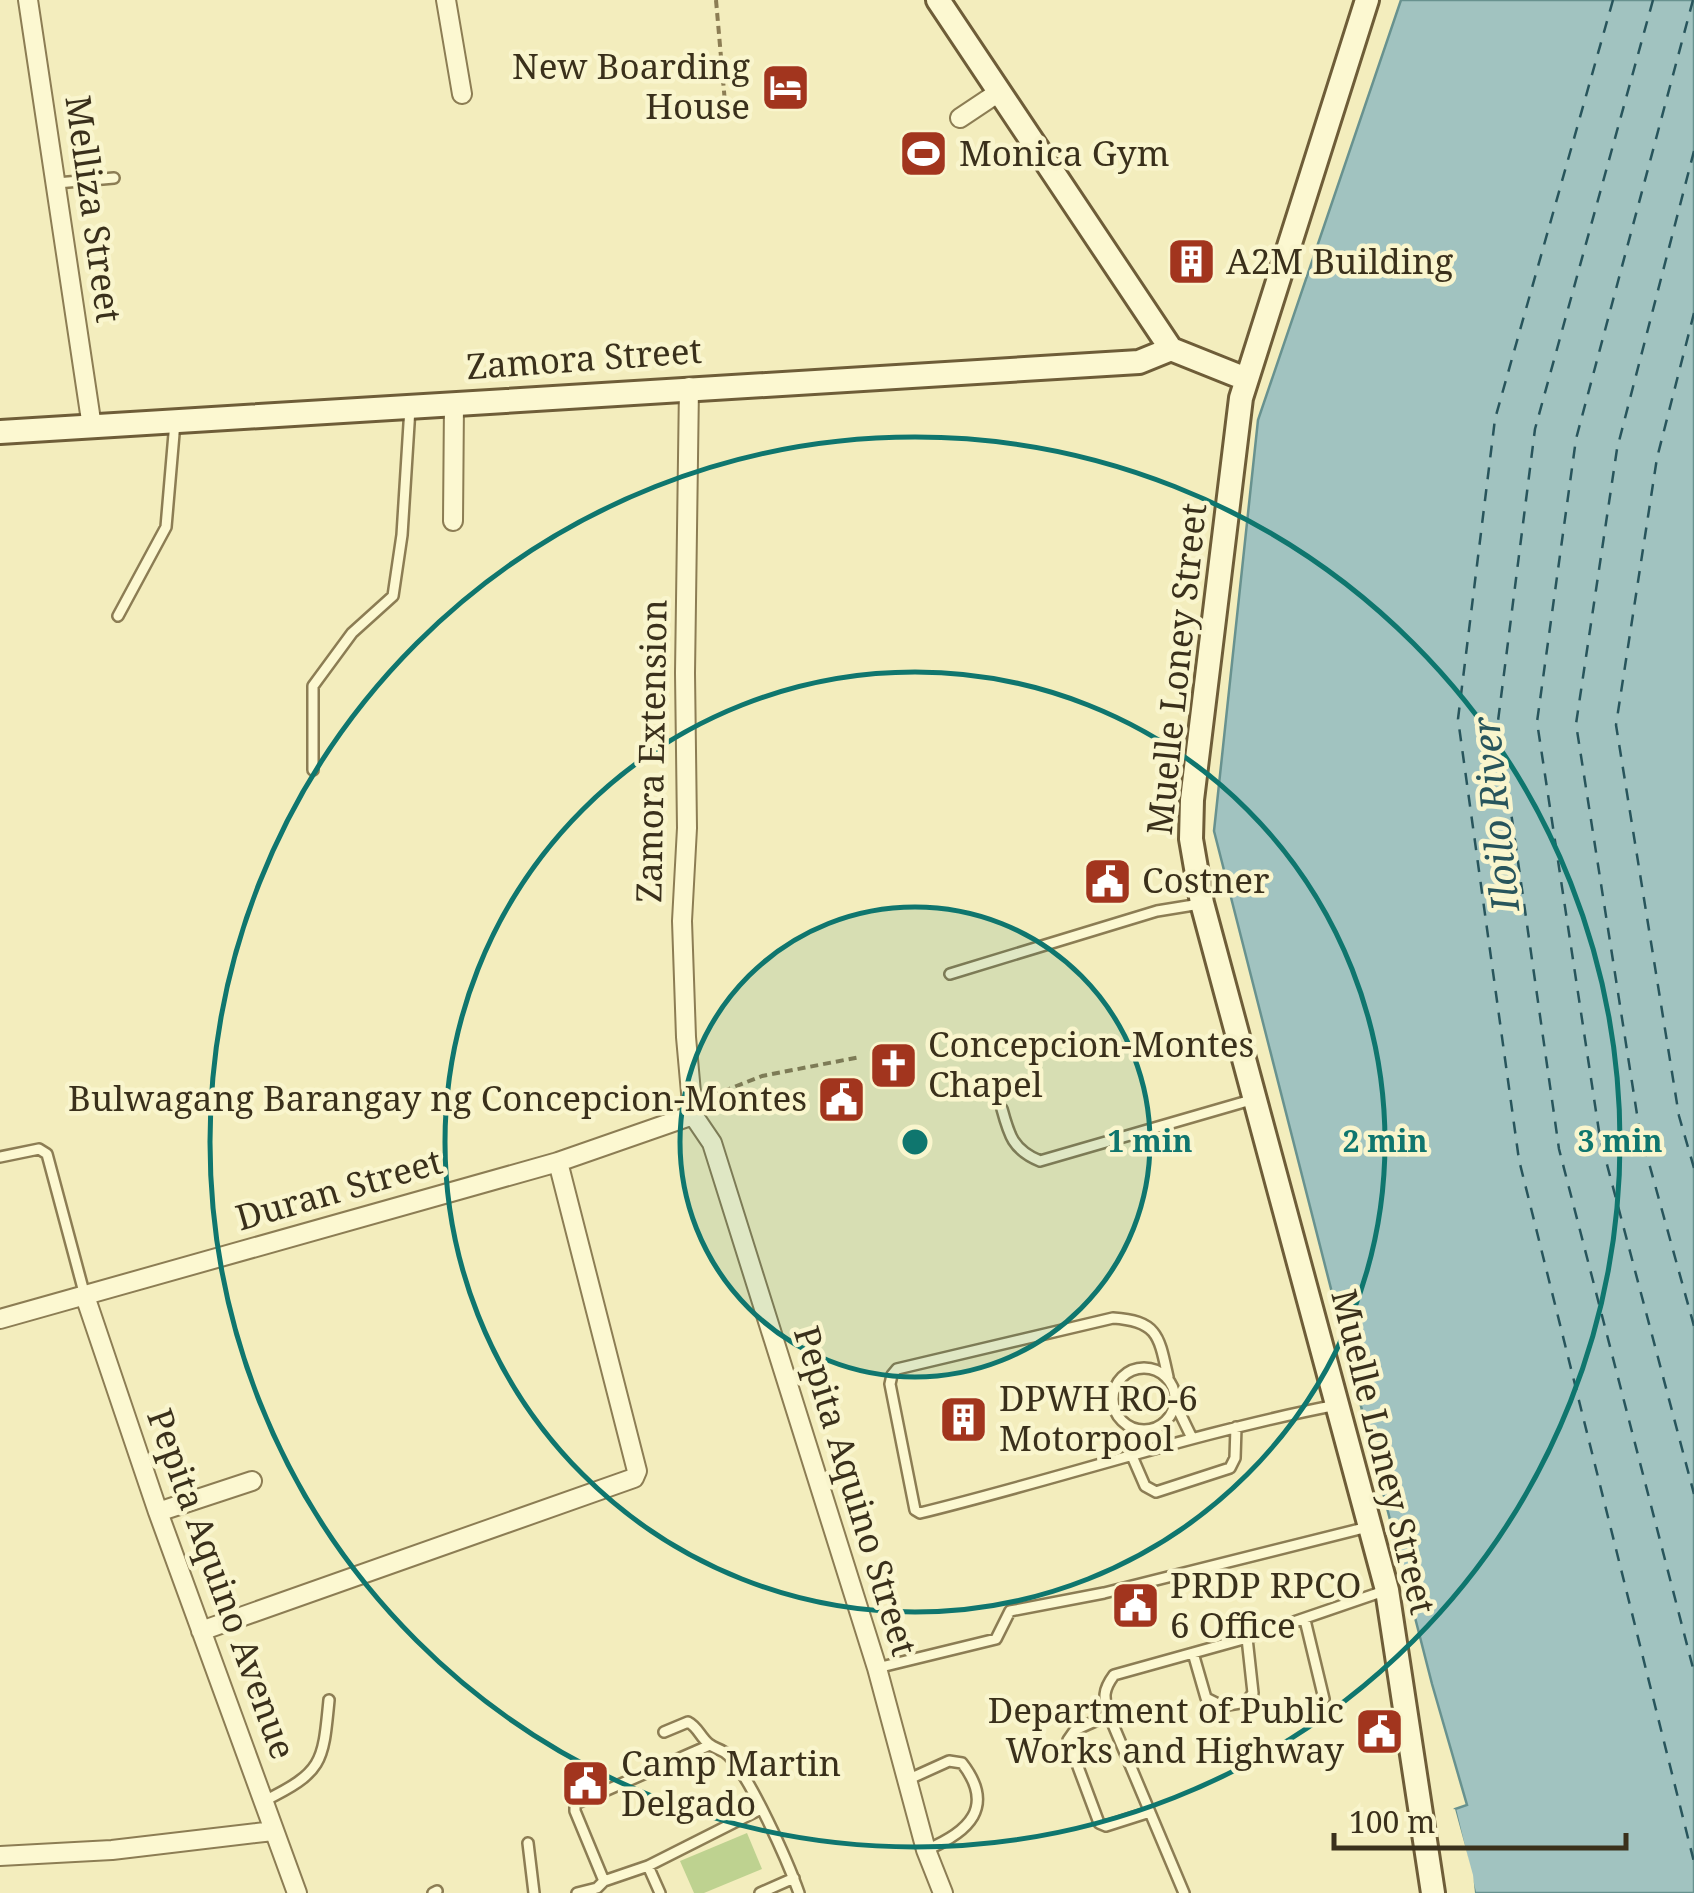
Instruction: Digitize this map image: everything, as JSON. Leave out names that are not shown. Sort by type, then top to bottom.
[{"type":"main road","points":[[938,0],[1171,349],[1246,380]]},
{"type":"main road","name":"Muelle Loney Street","points":[[1367,0],[1246,380],[1192,800],[1191,839],[1202,903],[1387,1590],[1433,1893]]},
{"type":"main road","name":"Zamora Street","points":[[0,432],[1139,362],[1171,349]]},
{"type":"street","name":"Melliza Street","points":[[28,0],[92,427]]},
{"type":"street","points":[[446,0],[462,94]]},
{"type":"street","points":[[960,118],[1000,92]]},
{"type":"street","name":"Zamora Extension","points":[[688,387],[687,828],[682,921],[693,1109]]},
{"type":"street","points":[[453,520],[454,403]]},
{"type":"street","name":"Duran Street","points":[[0,1318],[558,1162],[693,1109]]},
{"type":"street","name":"Pepita Aquino Street","points":[[693,1109],[712,1143],[877,1668],[926,1850],[942,1893]]},
{"type":"street","points":[[201,1631],[634,1478],[637,1471],[558,1162]]},
{"type":"street","name":"Pepita Aquino Avenue","points":[[85,1296],[158,1512],[296,1893]]},
{"type":"street","points":[[158,1512],[252,1482]]},
{"type":"street","points":[[0,1856],[112,1850],[273,1831]]},
{"type":"lane","points":[[57,183],[114,178]]},
{"type":"lane","points":[[314,770],[313,686],[352,632],[393,596],[402,536],[410,405]]},
{"type":"lane","points":[[118,616],[166,527],[175,419]]},
{"type":"lane","points":[[950,974],[1156,911],[1202,903]]},
{"type":"lane","points":[[1002,1109],[1010,1137],[1020,1153],[1040,1160],[1254,1100]]},
{"type":"lane","points":[[0,1157],[39,1149],[46,1154],[85,1296]]},
{"type":"lane","points":[[1191,1436],[1175,1403],[1162,1351],[1152,1329],[1138,1320],[1112,1318],[897,1370],[890,1384],[912,1505],[920,1513],[1132,1456],[1191,1436],[1337,1405]]},
{"type":"lane","points":[[1168,1378],[1152,1369],[1134,1370],[1116,1387],[1114,1404],[1128,1425],[1145,1429],[1161,1424],[1175,1403]]},
{"type":"lane","points":[[1132,1456],[1145,1486],[1156,1492],[1230,1468],[1235,1458],[1236,1427]]},
{"type":"lane","points":[[877,1668],[996,1639],[1010,1611],[1104,1593],[1368,1527]]},
{"type":"lane","points":[[1184,1893],[1109,1715],[1103,1696],[1114,1674],[1247,1638],[1387,1590]]},
{"type":"lane","points":[[1305,1620],[1324,1699]]},
{"type":"lane","points":[[1193,1653],[1206,1698],[1222,1706],[1246,1702],[1253,1693],[1247,1638]]},
{"type":"lane","points":[[264,1800],[290,1788],[318,1766],[329,1700]]},
{"type":"lane","points":[[1109,1715],[1075,1730],[1068,1740],[1099,1823],[1106,1826],[1150,1812]]},
{"type":"lane","points":[[664,1732],[688,1722],[694,1724],[710,1745],[724,1750],[733,1760],[800,1893]]},
{"type":"lane","points":[[604,1881],[574,1805],[582,1798],[710,1745]]},
{"type":"lane","points":[[906,1780],[950,1761],[962,1763],[977,1793],[979,1801],[967,1825],[926,1850]]},
{"type":"lane","points":[[577,1893],[648,1866],[761,1809]]},
{"type":"lane","points":[[528,1843],[534,1893]]},
{"type":"lane","points":[[648,1866],[660,1893]]},
{"type":"lane","points":[[760,1893],[794,1878]]},
{"type":"path","points":[[716,0],[726,114]]},
{"type":"path","points":[[693,1109],[762,1076],[860,1057]]},
{"type":"green space","points":[[747,1833],[762,1869],[704,1893],[694,1893],[680,1861]]},
{"type":"water","name":"Iloilo River","points":[[1401,0],[1694,0],[1694,1893],[1475,1893],[1455,1809],[1467,1805],[1432,1684],[1214,831],[1258,420]]},
{"type":"pier","points":[[1455,1809],[1475,1893],[1470,1893],[1450,1811]]},
{"type":"ferry route","points":[[1613,0],[1495,419],[1458,719],[1519,1160],[1694,1862]]},
{"type":"ferry route","points":[[1653,0],[1535,429],[1498,721],[1559,1149],[1694,1672]]},
{"type":"ferry route","points":[[1693,0],[1576,439],[1537,722],[1600,1138],[1694,1494]]},
{"type":"ferry route","points":[[1694,151],[1617,449],[1576,724],[1639,1127],[1694,1326]]},
{"type":"ferry route","points":[[1694,313],[1657,458],[1616,725],[1679,1116],[1694,1168]]},
{"type":"place","name":"New Boarding House","points":[[785,87]]},
{"type":"place","name":"Monica Gym","points":[[924,154]]},
{"type":"place","name":"A2M Building","points":[[1191,262]]},
{"type":"place","name":"Costner","points":[[1107,881]]},
{"type":"place","name":"Concepcion-Montes Chapel","points":[[893,1065]]},
{"type":"place","name":"Bulwagang Barangay ng Concepcion-Montes","points":[[842,1099]]},
{"type":"place","name":"DPWH RO-6 Motorpool","points":[[964,1419]]},
{"type":"place","name":"PRDP RPCO 6 Office","points":[[1135,1606]]},
{"type":"place","name":"Department of Public Works and Highway","points":[[1379,1731]]},
{"type":"place","name":"Camp Martin Delgado","points":[[586,1784]]}]
